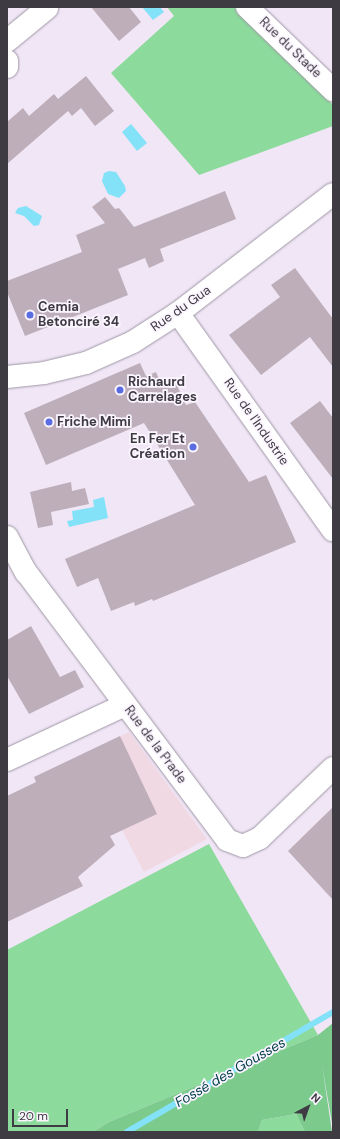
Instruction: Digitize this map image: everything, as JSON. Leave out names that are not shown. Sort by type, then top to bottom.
[{"type":"street","name":"Rue du Stade","points":[[247,7],[329,79]]},
{"type":"street","points":[[7,41],[47,8]]},
{"type":"street","points":[[7,61],[7,67]]},
{"type":"street","name":"Rue du Gua","points":[[7,377],[44,373],[86,363],[133,342],[178,313],[333,194]]},
{"type":"street","name":"Rue de l'Industrie","points":[[178,313],[330,518]]},
{"type":"street","name":"Rue de la Prade","points":[[7,537],[26,572],[227,840],[243,846],[260,838],[333,768]]},
{"type":"street","points":[[7,760],[125,705]]},
{"type":"shaded area","points":[[129,732],[207,839],[144,872],[82,754]]},
{"type":"green space","points":[[167,7],[235,7],[333,105],[333,126],[199,175],[111,73],[174,16]]},
{"type":"green space","points":[[209,844],[318,1035],[109,1122],[93,1132],[7,1132],[7,950]]},
{"type":"green space","points":[[333,1023],[333,1129],[322,1065],[332,1132],[305,1132],[296,1114],[262,1120],[258,1132],[93,1132],[109,1122],[318,1035]]},
{"type":"green space","points":[[296,1114],[305,1132],[258,1132],[262,1120]]},
{"type":"water","points":[[142,7],[160,7],[164,12],[153,20]]},
{"type":"water","points":[[131,124],[147,143],[137,151],[122,132]]},
{"type":"water","points":[[109,171],[116,172],[125,186],[126,191],[119,198],[108,194],[102,181],[104,173]]},
{"type":"water","points":[[26,206],[42,216],[39,225],[34,226],[24,216],[15,213],[18,208]]},
{"type":"water","points":[[104,497],[108,518],[69,527],[67,521],[73,520],[72,511],[94,507],[93,500]]},
{"type":"building","points":[[91,7],[129,7],[141,22],[119,41]]},
{"type":"building","points":[[86,76],[114,111],[95,126],[81,108],[72,116],[68,111],[7,164],[7,122],[23,108],[29,116],[54,94],[58,99]]},
{"type":"building","points":[[225,191],[236,219],[160,249],[164,261],[149,268],[145,258],[118,269],[128,295],[25,336],[7,292],[7,281],[82,252],[76,235],[105,223],[92,207],[105,197],[115,209],[119,208],[134,227]]},
{"type":"building","points":[[295,268],[333,319],[333,367],[310,337],[261,375],[229,335],[280,297],[271,285]]},
{"type":"building","points":[[140,363],[146,376],[156,372],[161,384],[174,379],[186,405],[195,402],[249,482],[266,475],[296,542],[153,601],[152,599],[135,606],[134,602],[111,611],[98,578],[77,587],[65,559],[195,505],[144,423],[46,465],[24,413]]},
{"type":"building","points":[[320,401],[333,418],[333,479],[290,423]]},
{"type":"building","points":[[71,482],[72,491],[85,488],[89,504],[51,512],[53,525],[38,528],[30,492]]},
{"type":"building","points":[[31,626],[60,677],[75,670],[84,687],[29,714],[7,676],[7,640]]},
{"type":"building","points":[[120,736],[157,814],[110,836],[115,845],[78,877],[83,886],[7,922],[7,796],[36,782],[34,777]]},
{"type":"building","points":[[333,807],[333,900],[288,851]]},
{"type":"waterway","name":"Fossé des Gousses","points":[[127,1132],[333,1012]]},
{"type":"place","name":"Cemia Betonciré 34","points":[[30,315]]},
{"type":"place","name":"Richaurd Carrelages","points":[[120,390]]},
{"type":"place","name":"Friche Mimi","points":[[49,422]]},
{"type":"place","name":"En Fer Et Création","points":[[193,447]]}]
